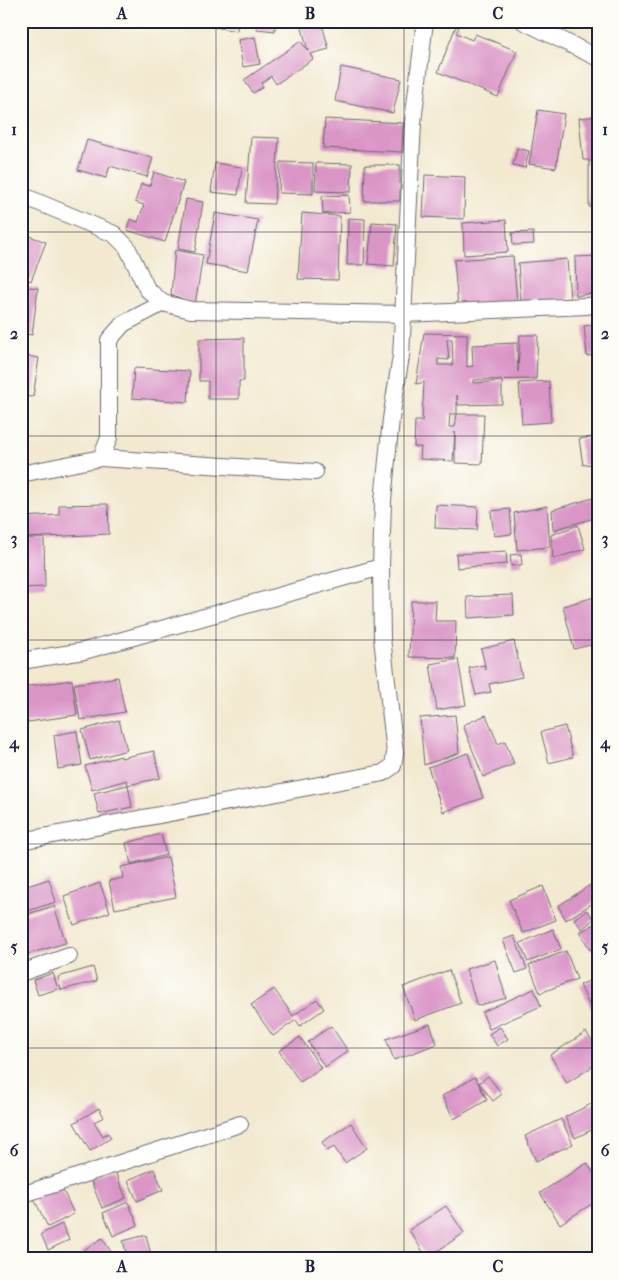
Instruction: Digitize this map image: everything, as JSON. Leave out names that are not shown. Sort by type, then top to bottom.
[{"type":"street","points":[[21,841],[382,773],[393,766],[395,753],[382,638],[381,567],[385,474],[404,314],[412,122],[425,21]]},
{"type":"street","points":[[523,21],[598,58]]},
{"type":"street","points":[[21,195],[114,234],[127,247],[147,289],[163,303],[191,310],[404,314],[598,304]]},
{"type":"street","points":[[101,458],[109,438],[109,340],[123,324],[163,303]]},
{"type":"street","points":[[21,474],[101,458],[315,472]]},
{"type":"street","points":[[21,661],[84,651],[381,567]]},
{"type":"street","points":[[21,973],[69,956]]},
{"type":"street","points":[[21,1195],[240,1124]]},
{"type":"building","points":[[198,21],[238,21],[237,31],[197,24]]},
{"type":"building","points":[[257,21],[288,21],[287,25],[275,24],[275,31],[257,29]]},
{"type":"building","points":[[307,21],[321,21],[329,49],[310,54],[313,59],[276,84],[271,76],[261,83],[263,87],[253,93],[244,80],[301,41],[308,51],[301,24]]},
{"type":"building","points":[[456,26],[459,27],[456,33],[472,40],[475,34],[517,51],[498,97],[438,72]]},
{"type":"building","points":[[255,37],[260,64],[243,67],[238,40]]},
{"type":"building","points":[[341,67],[401,79],[393,113],[335,101]]},
{"type":"building","points":[[538,110],[564,114],[556,168],[529,164]]},
{"type":"building","points":[[598,116],[598,207],[589,207],[589,160],[583,160],[579,118]]},
{"type":"building","points":[[325,119],[403,123],[402,152],[323,148]]},
{"type":"building","points":[[251,137],[279,138],[274,204],[246,203]]},
{"type":"building","points":[[87,140],[153,158],[147,177],[110,166],[106,178],[78,170]]},
{"type":"building","points":[[517,148],[529,151],[525,168],[513,165]]},
{"type":"building","points":[[280,162],[313,163],[313,194],[279,193]]},
{"type":"building","points":[[215,163],[242,167],[238,195],[211,192]]},
{"type":"building","points":[[316,163],[352,164],[351,192],[315,191]]},
{"type":"building","points":[[365,165],[400,165],[400,201],[364,201]]},
{"type":"building","points":[[154,172],[184,182],[165,242],[127,230],[130,219],[138,222],[144,205],[135,202],[141,184],[150,186]]},
{"type":"building","points":[[425,175],[465,177],[464,219],[423,217]]},
{"type":"building","points":[[349,195],[350,212],[323,214],[322,196]]},
{"type":"building","points":[[186,199],[203,202],[195,252],[178,249]]},
{"type":"building","points":[[215,213],[258,220],[248,271],[206,264]]},
{"type":"building","points":[[302,213],[340,216],[338,280],[298,279]]},
{"type":"building","points":[[348,218],[365,219],[364,265],[347,265]]},
{"type":"building","points":[[506,220],[508,252],[464,255],[463,223]]},
{"type":"building","points":[[372,222],[397,224],[394,266],[368,264]]},
{"type":"building","points":[[533,232],[534,244],[513,245],[512,233]]},
{"type":"building","points":[[21,233],[46,242],[31,281],[21,277]]},
{"type":"building","points":[[175,250],[203,255],[195,305],[171,294]]},
{"type":"building","points":[[513,256],[517,302],[458,307],[454,260]]},
{"type":"building","points":[[598,256],[598,292],[576,296],[575,257]]},
{"type":"building","points":[[567,259],[570,299],[521,303],[518,263]]},
{"type":"building","points":[[21,286],[38,288],[32,335],[21,333]]},
{"type":"building","points":[[598,324],[598,355],[587,356],[584,326]]},
{"type":"building","points":[[424,333],[467,334],[467,367],[473,366],[472,345],[517,343],[518,372],[520,335],[538,335],[536,379],[473,380],[473,383],[502,381],[502,404],[458,405],[457,395],[457,414],[484,414],[482,464],[455,463],[455,432],[453,461],[420,459],[421,447],[414,447],[415,421],[422,421],[424,382],[416,384]],"holes":[[[447,339],[452,339],[453,365],[438,365],[438,359],[449,360]],[[450,414],[457,414],[455,427],[449,427]]]},
{"type":"building","points":[[244,338],[244,381],[239,381],[239,399],[208,399],[208,381],[199,381],[199,339]]},
{"type":"building","points":[[21,355],[39,358],[33,397],[21,396]]},
{"type":"building","points":[[134,368],[190,371],[188,402],[132,398]]},
{"type":"building","points":[[549,381],[551,422],[522,424],[519,383]]},
{"type":"building","points":[[598,436],[598,454],[591,455],[593,464],[583,465],[579,439]]},
{"type":"building","points":[[593,498],[595,518],[553,530],[552,510]]},
{"type":"building","points":[[108,504],[109,534],[25,538],[44,538],[45,587],[21,588],[21,517],[59,515],[59,505]]},
{"type":"building","points":[[436,505],[478,507],[477,530],[435,528]]},
{"type":"building","points":[[547,506],[550,547],[517,550],[514,513]]},
{"type":"building","points":[[510,509],[512,534],[494,536],[491,511]]},
{"type":"building","points":[[578,525],[585,549],[553,559],[551,535]]},
{"type":"building","points":[[506,551],[507,564],[457,568],[456,554]]},
{"type":"building","points":[[521,554],[522,565],[511,566],[510,555]]},
{"type":"building","points":[[513,595],[514,615],[468,618],[467,597]]},
{"type":"building","points":[[598,596],[598,643],[574,649],[563,606]]},
{"type":"building","points":[[411,601],[436,601],[435,621],[456,621],[455,658],[409,657]]},
{"type":"building","points":[[514,641],[522,677],[489,684],[491,692],[476,695],[469,668],[484,665],[486,670],[481,649]]},
{"type":"building","points":[[458,659],[466,705],[437,710],[430,664]]},
{"type":"building","points":[[118,677],[125,712],[80,720],[74,684]]},
{"type":"building","points":[[72,680],[77,715],[21,723],[21,687]]},
{"type":"building","points":[[455,715],[459,753],[424,765],[420,718]]},
{"type":"building","points":[[486,715],[498,744],[505,741],[514,764],[483,777],[463,725]]},
{"type":"building","points":[[119,720],[127,750],[90,760],[82,730]]},
{"type":"building","points":[[565,726],[573,757],[549,763],[541,732]]},
{"type":"building","points":[[77,731],[82,765],[58,769],[54,735]]},
{"type":"building","points":[[154,751],[160,778],[128,785],[127,780],[92,790],[85,766],[121,756],[121,758]]},
{"type":"building","points":[[468,753],[483,798],[443,812],[428,767]]},
{"type":"building","points":[[128,785],[132,807],[99,814],[94,793]]},
{"type":"building","points":[[161,834],[166,855],[131,864],[126,843]]},
{"type":"building","points":[[168,857],[176,897],[115,909],[109,881],[123,878],[121,867]]},
{"type":"building","points":[[49,879],[56,902],[21,913],[21,888]]},
{"type":"building","points":[[598,880],[598,900],[566,920],[558,906]]},
{"type":"building","points":[[100,883],[110,912],[74,925],[64,896]]},
{"type":"building","points":[[543,886],[556,920],[523,933],[509,900]]},
{"type":"building","points":[[54,906],[66,943],[21,956],[21,916]]},
{"type":"building","points":[[587,910],[594,919],[582,929],[574,919]]},
{"type":"building","points":[[598,922],[598,945],[590,950],[580,932]]},
{"type":"building","points":[[553,929],[561,949],[528,962],[520,943]]},
{"type":"building","points":[[514,936],[527,969],[516,973],[503,940]]},
{"type":"building","points":[[566,951],[577,979],[540,993],[529,965]]},
{"type":"building","points":[[495,960],[506,998],[477,1006],[466,969]]},
{"type":"building","points":[[93,967],[97,981],[61,990],[58,977]]},
{"type":"building","points":[[449,970],[461,1003],[415,1020],[403,987]]},
{"type":"building","points":[[53,973],[58,989],[38,995],[33,980]]},
{"type":"building","points":[[598,977],[598,1006],[591,1009],[580,985]]},
{"type":"building","points":[[274,989],[293,1016],[317,999],[324,1009],[300,1026],[296,1020],[273,1036],[251,1005]]},
{"type":"building","points":[[534,989],[541,1006],[489,1029],[482,1012]]},
{"type":"building","points":[[430,1024],[437,1044],[394,1060],[386,1039]]},
{"type":"building","points":[[331,1026],[348,1051],[325,1067],[308,1042]]},
{"type":"building","points":[[500,1027],[508,1039],[497,1046],[489,1034]]},
{"type":"building","points":[[586,1032],[598,1050],[598,1063],[567,1083],[550,1055]]},
{"type":"building","points":[[300,1037],[321,1068],[300,1082],[279,1051]]},
{"type":"building","points":[[488,1076],[502,1094],[493,1101],[479,1083]]},
{"type":"building","points":[[475,1077],[487,1100],[454,1119],[442,1096]]},
{"type":"building","points":[[595,1102],[598,1106],[598,1127],[575,1138],[565,1117]]},
{"type":"building","points":[[99,1108],[104,1117],[94,1122],[103,1136],[108,1133],[111,1138],[90,1151],[74,1123]]},
{"type":"building","points":[[561,1119],[573,1144],[536,1161],[525,1136]]},
{"type":"building","points":[[351,1123],[367,1148],[345,1163],[334,1147],[327,1151],[322,1142]]},
{"type":"building","points":[[587,1163],[598,1180],[598,1200],[560,1224],[540,1193]]},
{"type":"building","points":[[114,1169],[126,1198],[102,1208],[90,1179]]},
{"type":"building","points":[[154,1169],[163,1190],[137,1201],[128,1180]]},
{"type":"building","points":[[60,1184],[74,1214],[48,1227],[33,1197]]},
{"type":"building","points":[[128,1202],[138,1225],[113,1236],[103,1213]]},
{"type":"building","points":[[446,1206],[464,1233],[427,1258],[409,1230]]},
{"type":"building","points":[[62,1224],[69,1240],[48,1250],[41,1234]]},
{"type":"building","points":[[146,1235],[152,1259],[128,1259],[123,1241]]},
{"type":"building","points":[[102,1238],[116,1259],[96,1259],[95,1257],[86,1259],[81,1252]]},
{"type":"building","points":[[188,1253],[191,1259],[175,1259]]}]
